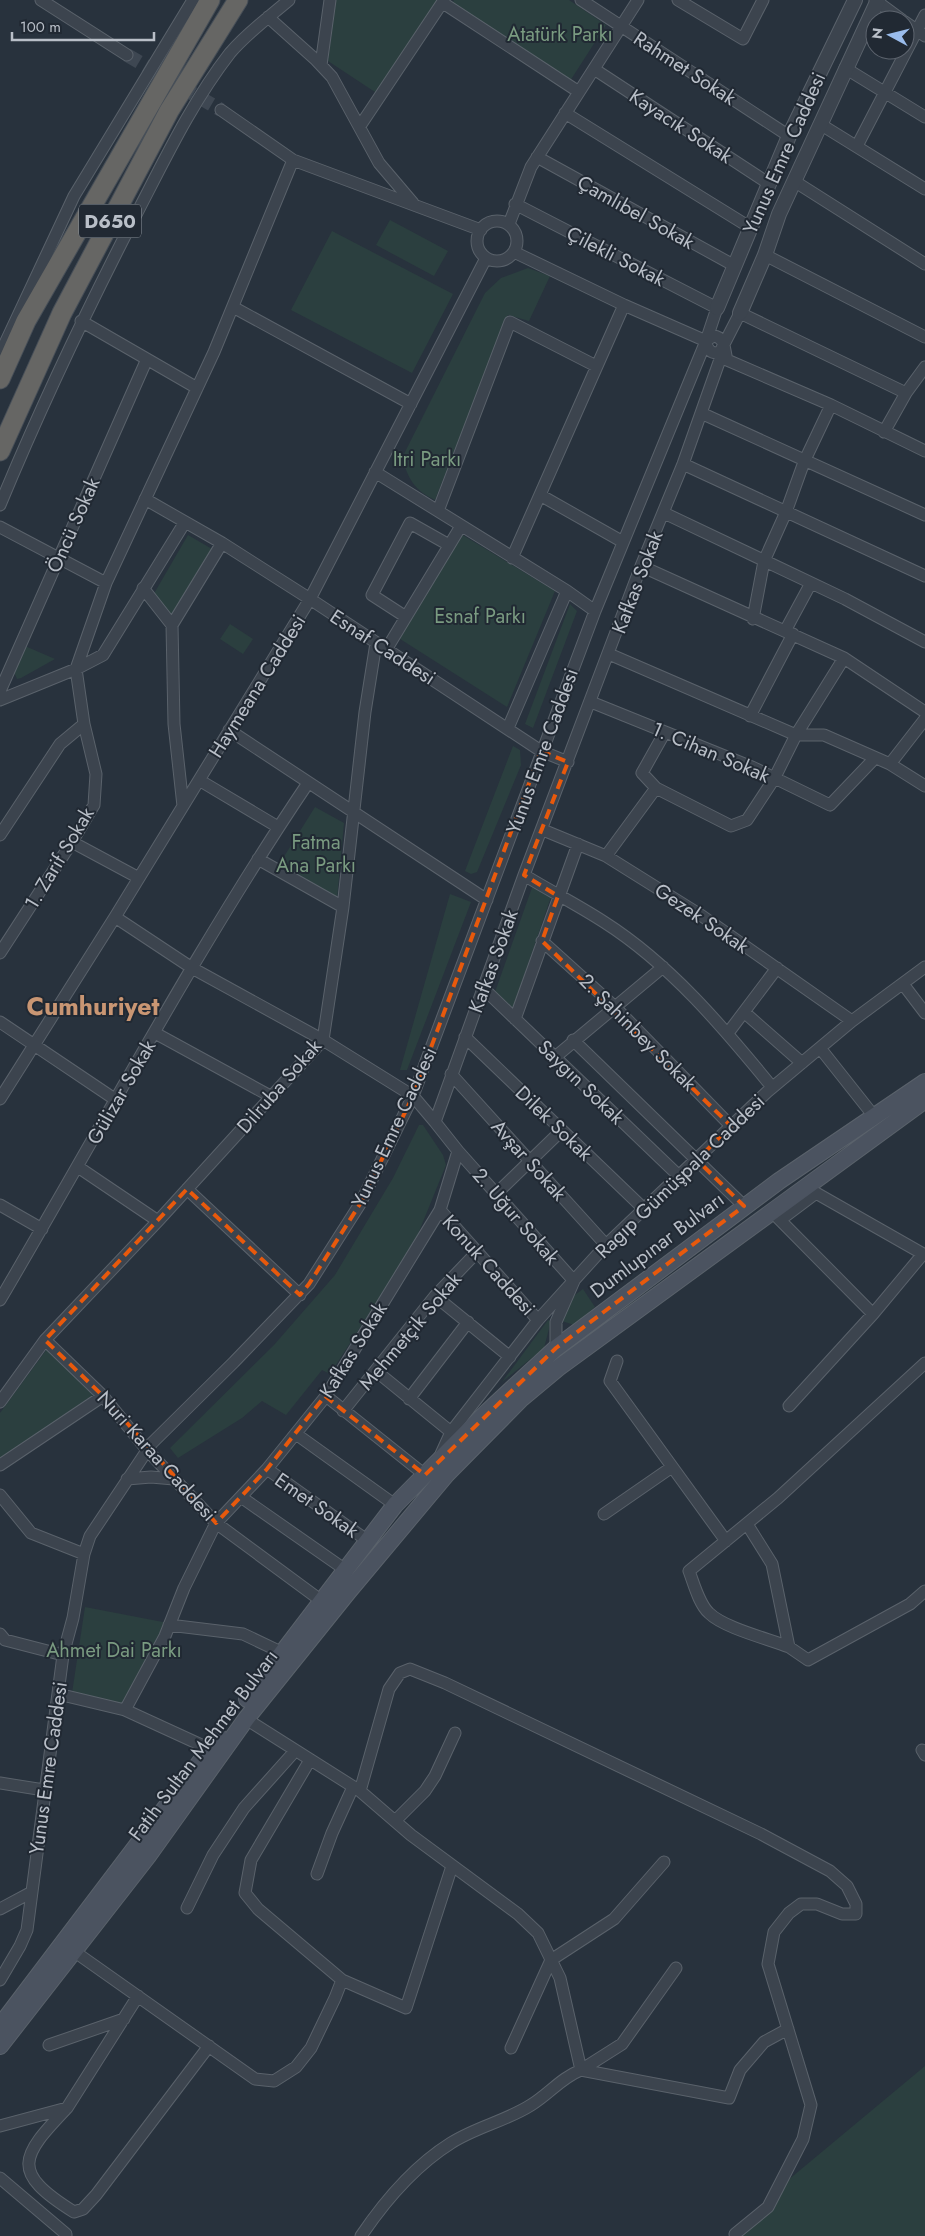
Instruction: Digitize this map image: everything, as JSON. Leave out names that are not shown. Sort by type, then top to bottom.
[{"type":"highway","name":"D650","points":[[0,379],[31,313],[210,0]]},
{"type":"highway","name":"D650","points":[[0,451],[62,313],[169,111],[238,0]]},
{"type":"main road","name":"Dumlupınar Bulvarı","points":[[436,1472],[488,1411],[556,1348],[744,1206],[874,1115],[924,1083]]},
{"type":"main road","name":"Dumlupınar Bulvarı","points":[[436,1472],[558,1368],[776,1216],[925,1100]]},
{"type":"main road","name":"Fatih Sultan Mehmet Bulvarı","points":[[0,2046],[210,1749],[347,1571],[395,1505],[436,1472]]},
{"type":"main road","name":"Fatih Sultan Mehmet Bulvarı","points":[[0,2026],[148,1856],[246,1719],[348,1592],[436,1472]]},
{"type":"street","points":[[41,0],[127,55]]},
{"type":"street","points":[[0,354],[74,196],[194,0]]},
{"type":"street","points":[[0,505],[30,432],[81,321],[187,118],[230,53],[289,0]]},
{"type":"street","points":[[321,65],[330,0]]},
{"type":"street","name":"Rahmet Sokak","points":[[581,0],[789,136]]},
{"type":"street","points":[[509,224],[515,204],[537,157],[638,0]]},
{"type":"street","points":[[678,0],[743,39],[763,0]]},
{"type":"street","name":"Yunus Emre Caddesi","points":[[0,1980],[4,1963],[20,1946],[27,1930],[30,1893],[63,1656],[73,1618],[84,1554],[90,1536],[147,1450],[309,1284],[360,1204],[413,1096],[595,611],[706,341],[717,308],[768,183],[855,0]]},
{"type":"street","points":[[360,126],[444,1],[579,92]]},
{"type":"street","points":[[889,10],[877,1],[779,214],[765,255],[740,313],[906,393]]},
{"type":"street","points":[[857,146],[921,33],[925,15]]},
{"type":"street","points":[[268,17],[332,77],[379,163],[415,204]]},
{"type":"street","name":"Kayacık Sokak","points":[[594,68],[768,183]]},
{"type":"street","points":[[845,68],[925,117]]},
{"type":"street","points":[[220,110],[293,160],[481,230]]},
{"type":"street","points":[[566,114],[751,228]]},
{"type":"street","points":[[820,124],[925,189]]},
{"type":"street","name":"Çamlıbel Sokak","points":[[537,157],[735,266]]},
{"type":"street","points":[[76,669],[106,583],[233,307],[293,160]]},
{"type":"street","points":[[794,181],[925,264]]},
{"type":"street","name":"Çilekli Sokak","points":[[515,204],[717,308]]},
{"type":"street","points":[[491,222],[509,224],[516,234],[514,252],[504,260],[486,258],[478,248],[477,242],[481,230],[491,222]]},
{"type":"street","points":[[514,252],[624,305],[706,341],[710,337],[718,337],[723,341],[727,360],[830,405],[925,451]]},
{"type":"street","points":[[765,255],[925,337]]},
{"type":"street","name":"Haymeana Caddesi","points":[[0,1099],[115,917],[310,599],[486,258]]},
{"type":"street","points":[[512,558],[624,305]]},
{"type":"street","points":[[233,307],[411,404]]},
{"type":"street","name":"Kafkas Sokak","points":[[435,1122],[524,876],[543,830],[641,566],[683,464],[724,348],[740,313]]},
{"type":"street","points":[[81,321],[197,388]]},
{"type":"street","points":[[438,511],[510,322],[596,366]]},
{"type":"street","name":"Öncü Sokak","points":[[0,691],[58,556],[147,359]]},
{"type":"street","points":[[884,432],[906,393],[925,368]]},
{"type":"street","points":[[753,619],[764,561],[786,512],[804,462],[830,405]]},
{"type":"street","points":[[700,413],[804,462],[925,515]]},
{"type":"street","points":[[683,464],[925,576]]},
{"type":"street","points":[[375,472],[595,611]]},
{"type":"street","points":[[540,495],[623,542]]},
{"type":"street","name":"Esnaf Caddesi","points":[[146,499],[222,542],[542,750],[568,762]]},
{"type":"street","points":[[664,513],[811,583],[925,642]]},
{"type":"street","points":[[0,700],[76,669],[103,655],[185,522]]},
{"type":"street","points":[[406,617],[372,596],[410,522],[450,545]]},
{"type":"street","points":[[386,650],[461,526]]},
{"type":"street","points":[[0,527],[106,583]]},
{"type":"street","points":[[183,806],[174,724],[172,625],[222,542]]},
{"type":"street","points":[[641,566],[753,619],[844,658],[925,712]]},
{"type":"street","points":[[750,716],[811,583]]},
{"type":"street","points":[[143,588],[172,625]]},
{"type":"street","points":[[508,728],[567,592]]},
{"type":"street","name":"Dilruba Sokak","points":[[0,1402],[45,1340],[188,1189],[323,1040],[343,907],[365,712],[376,643]]},
{"type":"street","points":[[609,654],[796,735],[824,735],[890,764],[925,786]]},
{"type":"street","points":[[665,732],[642,773],[656,788],[731,826],[747,820],[774,779],[796,735],[844,658]]},
{"type":"street","name":"1. Zarif Sokak","points":[[1,949],[72,842],[94,805],[96,774],[84,724],[76,669]]},
{"type":"street","name":"1. Cihan Sokak","points":[[591,702],[752,767],[830,805],[875,758]]},
{"type":"street","points":[[890,764],[925,719]]},
{"type":"street","points":[[0,835],[60,744],[84,724]]},
{"type":"street","points":[[230,730],[487,900]]},
{"type":"street","points":[[199,780],[278,827]]},
{"type":"street","name":"Gülizar Sokak","points":[[0,1300],[192,968],[278,827],[308,783]]},
{"type":"street","points":[[606,856],[656,788]]},
{"type":"street","name":"Gezek Sokak","points":[[543,830],[606,856],[702,916],[852,1020]]},
{"type":"street","points":[[72,842],[139,878]]},
{"type":"street","points":[[515,1019],[578,844]]},
{"type":"street","points":[[258,859],[343,907]]},
{"type":"street","points":[[524,876],[604,922],[663,967],[728,1033],[772,1087]]},
{"type":"street","points":[[115,917],[192,968],[323,1040],[413,1096],[458,1151]]},
{"type":"street","name":"2. Şahinbey Sokak","points":[[542,941],[614,1006],[732,1126]]},
{"type":"street","points":[[554,1058],[663,967]]},
{"type":"street","name":"Ragıp Gümüşpala Caddesi","points":[[436,1472],[451,1432],[538,1320],[606,1246],[772,1087],[852,1020],[925,967]]},
{"type":"street","points":[[728,1033],[777,968]]},
{"type":"street","points":[[903,984],[925,1014]]},
{"type":"street","name":"Saygın Sokak","points":[[483,988],[679,1176]]},
{"type":"street","points":[[744,1012],[802,1063]]},
{"type":"street","points":[[0,1022],[116,1100]]},
{"type":"street","points":[[155,1032],[272,1097]]},
{"type":"street","name":"Dilek Sokak","points":[[465,1037],[644,1209]]},
{"type":"street","points":[[574,1040],[744,1206]]},
{"type":"street","points":[[820,1048],[874,1115]]},
{"type":"street","name":"Avşar Sokak","points":[[451,1074],[606,1246]]},
{"type":"street","points":[[496,1194],[562,1130]]},
{"type":"street","name":"Kafkas Sokak","points":[[125,1710],[169,1625],[184,1588],[216,1523],[267,1469],[326,1396],[440,1210],[458,1151]]},
{"type":"street","name":"2. Uğur Sokak","points":[[458,1151],[574,1281]]},
{"type":"street","points":[[78,1168],[158,1221]]},
{"type":"street","points":[[188,1189],[300,1294]]},
{"type":"street","points":[[788,1406],[872,1314],[924,1254],[816,1192],[776,1216],[872,1314]]},
{"type":"street","points":[[0,1205],[42,1229]]},
{"type":"street","name":"Konuk Caddesi","points":[[440,1210],[538,1320]]},
{"type":"street","name":"Mehmetçik Sokak","points":[[344,1411],[435,1296],[478,1251]]},
{"type":"street","points":[[556,1348],[556,1322],[574,1281]]},
{"type":"street","points":[[435,1296],[510,1357]]},
{"type":"street","points":[[409,1399],[468,1322]]},
{"type":"street","name":"Nuri Karaa Caddesi","points":[[45,1340],[103,1396],[147,1450],[216,1523],[323,1602]]},
{"type":"street","points":[[617,1361],[610,1381],[726,1540]]},
{"type":"street","points":[[925,1363],[864,1421],[747,1524],[689,1571],[695,1588],[709,1613],[730,1625],[789,1647],[808,1660],[910,1604],[925,1591]]},
{"type":"street","points":[[376,1371],[451,1432]]},
{"type":"street","points":[[0,1382],[11,1387]]},
{"type":"street","points":[[0,1465],[103,1396]]},
{"type":"street","points":[[326,1396],[344,1411],[436,1472]]},
{"type":"street","points":[[296,1434],[395,1505]]},
{"type":"street","points":[[604,1514],[672,1467]]},
{"type":"street","name":"Emet Sokak","points":[[267,1469],[368,1541]]},
{"type":"street","points":[[127,1479],[151,1477],[174,1479]]},
{"type":"street","points":[[0,1495],[31,1533],[84,1554]]},
{"type":"street","points":[[241,1497],[347,1571]]},
{"type":"street","points":[[747,1524],[772,1564],[789,1647]]},
{"type":"street","points":[[169,1625],[243,1634],[283,1653]]},
{"type":"street","points":[[2,1640],[63,1656]]},
{"type":"street","points":[[317,1874],[332,1833],[356,1789],[389,1689],[400,1673],[410,1669],[761,1834],[830,1871],[847,1886],[856,1904],[856,1914],[842,1914],[817,1904],[801,1904],[789,1913],[774,1932],[768,1964],[812,2105],[803,2139],[768,2207],[735,2234]]},
{"type":"street","points":[[58,1694],[125,1710],[210,1749]]},
{"type":"street","points":[[246,1719],[356,1789],[452,1866],[518,1914],[538,1933],[560,1978],[581,2070]]},
{"type":"street","points":[[395,1821],[425,1791],[435,1776],[455,1733]]},
{"type":"street","points":[[187,1908],[213,1855],[244,1808],[295,1751]]},
{"type":"street","points":[[310,1760],[251,1860],[245,1893],[258,1909],[342,1980],[406,2008],[452,1866]]},
{"type":"street","points":[[0,1783],[44,1790]]},
{"type":"street","points":[[512,2048],[551,1960],[614,1919],[664,1862]]},
{"type":"street","points":[[0,1909],[30,1893]]},
{"type":"street","points":[[69,1947],[255,2079],[274,2081],[296,2067],[311,2048],[342,1980]]},
{"type":"street","points":[[361,2236],[377,2212],[404,2181],[451,2143],[531,2105],[566,2076],[581,2070],[622,2044],[676,1968]]},
{"type":"street","points":[[138,1996],[67,2108],[42,2134],[31,2149],[29,2169],[32,2180],[51,2198],[74,2212],[83,2209],[96,2195],[208,2046]]},
{"type":"street","points":[[49,2046],[124,2019]]},
{"type":"street","points":[[581,2070],[728,2098],[740,2070],[764,2042],[788,2029]]},
{"type":"street","points":[[0,2126],[67,2108]]},
{"type":"street","points":[[1,2182],[66,2234],[66,2236]]},
{"type":"highlighted area","points":[[541,751],[568,762],[524,875],[558,896],[542,941],[731,1126],[697,1160],[744,1206],[556,1348],[425,1475],[325,1396],[267,1469],[216,1523],[103,1396],[45,1340],[187,1189],[300,1295],[360,1204],[413,1096]]},
{"type":"green space","points":[[336,0],[441,0],[378,94],[328,61]]},
{"type":"green space","name":"Atatürk Parkı","points":[[454,0],[569,0],[606,25],[570,81],[452,3]]},
{"type":"green space","points":[[390,220],[448,251],[434,276],[376,245]]},
{"type":"green space","points":[[332,231],[453,294],[412,373],[291,310]]},
{"type":"green space","name":"Itri Parkı","points":[[528,268],[550,276],[529,321],[508,315],[435,500],[413,484],[402,458],[485,293],[501,278]]},
{"type":"green space","name":"Esnaf Parkı","points":[[461,534],[555,591],[507,707],[397,637]]},
{"type":"green space","points":[[188,535],[212,549],[171,620],[152,597]]},
{"type":"green space","points":[[570,604],[577,611],[533,728],[525,724]]},
{"type":"green space","points":[[230,624],[253,639],[243,654],[220,639]]},
{"type":"green space","points":[[25,646],[55,659],[17,679],[14,672]]},
{"type":"green space","points":[[513,746],[520,750],[521,765],[477,872],[471,874],[465,871]]},
{"type":"green space","name":"Fatma Ana Parkı","points":[[315,807],[344,823],[337,899],[280,863]]},
{"type":"green space","points":[[534,882],[552,894],[513,1008],[495,992]]},
{"type":"green space","points":[[450,894],[471,902],[407,1070],[400,1070]]},
{"type":"green space","points":[[419,1125],[423,1125],[443,1155],[446,1165],[414,1244],[330,1374],[322,1370],[286,1415],[262,1401],[242,1418],[178,1458],[170,1448],[274,1345],[335,1275],[393,1178]]},
{"type":"green space","points":[[583,1289],[595,1307],[574,1325],[559,1320],[572,1297]]},
{"type":"green space","points":[[548,1320],[551,1321],[544,1348],[502,1382]]},
{"type":"green space","points":[[47,1349],[93,1395],[0,1458],[0,1413]]},
{"type":"green space","name":"Ahmet Dai Parkı","points":[[85,1607],[168,1623],[123,1707],[72,1693]]},
{"type":"green space","points":[[925,2066],[925,2236],[740,2236],[787,2181]]},
{"type":"tunnel","points":[[127,55],[221,110]]},
{"type":"district","name":"Cumhuriyet","points":[[93,1006]]}]
